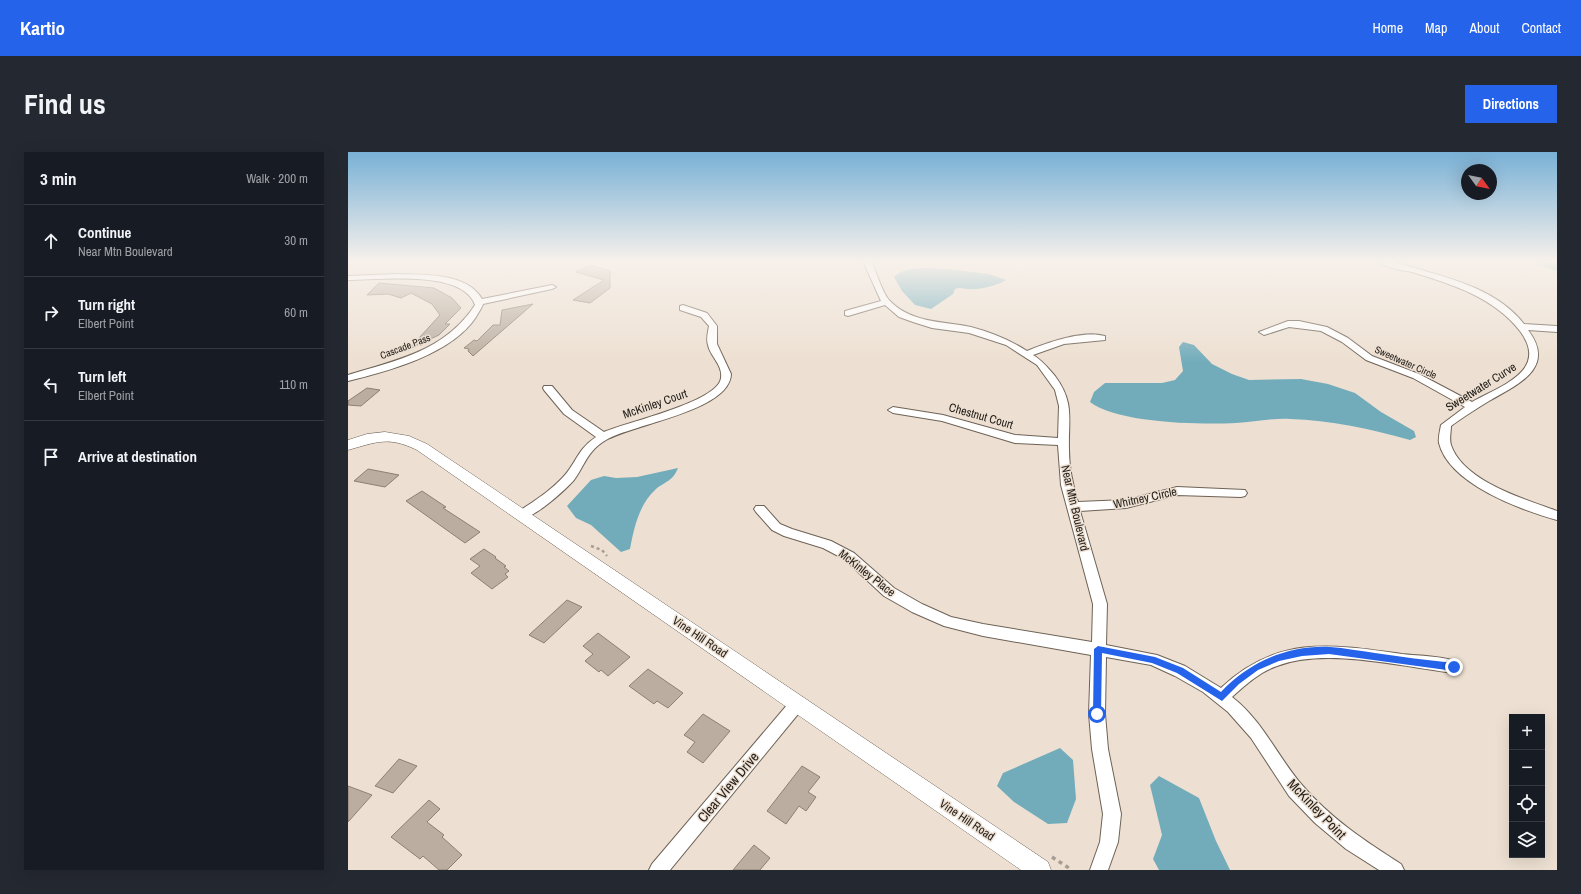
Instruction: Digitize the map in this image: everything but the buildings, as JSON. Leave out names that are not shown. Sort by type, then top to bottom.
[{"type":"street","points":[[474,295],[478,302],[515,295]]},
{"type":"street","name":"Near Mtn Boulevard","points":[[883,295],[886,302],[902,315],[916,320],[990,336],[1009,343],[1028,354],[1040,364],[1060,390],[1064,406],[1063,442],[1067,485],[1100,604],[1097,714],[1100,749],[1112,814],[1109,842],[1099,870]]},
{"type":"street","name":"Sweetwater Curve","points":[[1477,295],[1498,306],[1522,327],[1531,342],[1534,354],[1532,365],[1525,375],[1513,384],[1473,407],[1446,425],[1443,434],[1444,440],[1451,457],[1463,470],[1486,486],[1499,494],[1557,516]]},
{"type":"street","name":"Cascade Pass","points":[[348,378],[410,358],[438,346],[459,332],[473,317],[479,305],[478,302]]},
{"type":"street","points":[[848,313],[886,302]]},
{"type":"street","name":"McKinley Court","points":[[522,515],[557,490],[568,479],[584,453],[604,437],[706,400],[723,386],[727,379],[727,371],[716,354],[712,344],[713,326],[704,315],[683,308]]},
{"type":"street","name":"Sweetwater Circle","points":[[1264,332],[1288,324],[1300,324],[1324,329],[1345,340],[1369,358],[1416,376],[1473,407]]},
{"type":"street","points":[[1522,327],[1557,330]]},
{"type":"street","points":[[1028,354],[1062,341],[1102,338]]},
{"type":"street","points":[[548,388],[568,412],[604,437]]},
{"type":"street","name":"Chestnut Court","points":[[893,410],[943,418],[1015,439],[1063,442]]},
{"type":"street","name":"Vine Hill Road","points":[[349,444],[371,437],[383,436],[398,437],[410,441],[522,515],[1040,870]]},
{"type":"street","name":"Whitney Circle","points":[[1073,507],[1126,504],[1177,491],[1241,494]]},
{"type":"street","name":"McKinley Place","points":[[760,509],[776,527],[788,533],[827,544],[849,556],[889,592],[917,608],[948,622],[983,630],[1152,659],[1180,671],[1222,697]]},
{"type":"street","points":[[1222,697],[1236,681],[1256,668],[1278,658],[1302,652],[1344,652],[1454,667]]},
{"type":"street","name":"McKinley Point","points":[[1222,697],[1257,733],[1295,790],[1321,817],[1352,843],[1395,870]]},
{"type":"street","name":"Clear View Drive","points":[[658,870],[798,703]]},
{"type":"water","points":[[905,295],[952,295],[931,309],[915,305]]},
{"type":"water","points":[[1183,342],[1194,345],[1212,364],[1232,374],[1249,380],[1301,379],[1328,384],[1355,393],[1381,412],[1414,431],[1416,437],[1410,440],[1350,426],[1320,421],[1290,419],[1221,424],[1160,421],[1119,414],[1102,409],[1090,402],[1094,392],[1105,383],[1162,383],[1175,380],[1183,371],[1179,347]]},
{"type":"water","points":[[678,468],[674,476],[656,489],[645,502],[638,517],[630,549],[621,552],[591,525],[576,518],[567,506],[591,480],[604,476],[616,478],[637,477]]},
{"type":"water","points":[[1060,748],[1073,760],[1076,799],[1067,823],[1048,824],[1014,802],[997,786],[1003,773]]},
{"type":"water","points":[[1159,776],[1199,798],[1216,841],[1230,870],[1159,870],[1153,859],[1162,835],[1150,785]]},
{"type":"route","points":[[1097,714],[1098,649],[1152,659],[1180,671],[1222,697],[1236,681],[1256,668],[1278,658],[1302,652],[1329,651],[1454,667]]}]
